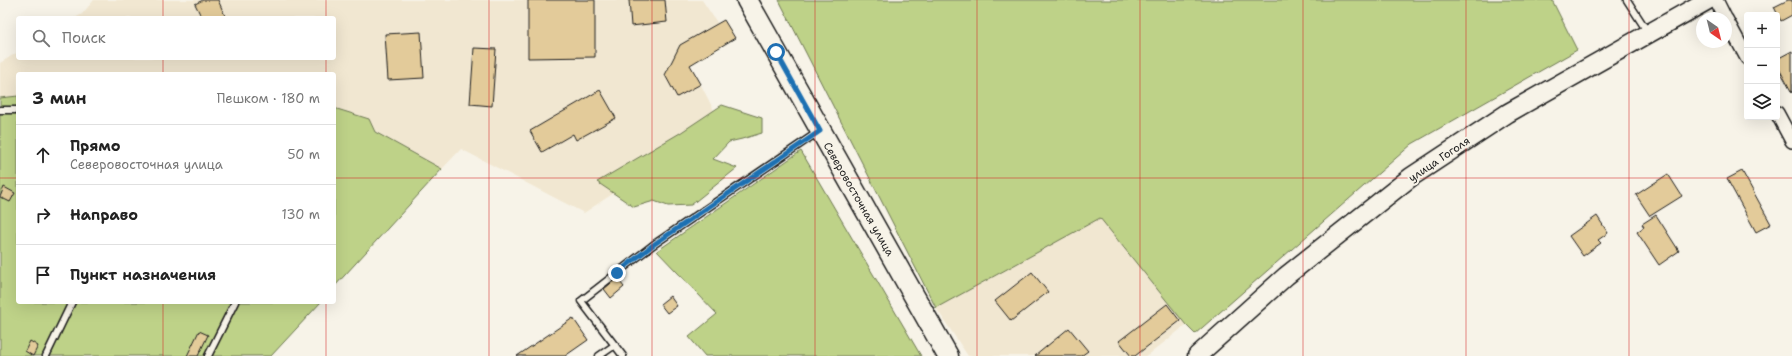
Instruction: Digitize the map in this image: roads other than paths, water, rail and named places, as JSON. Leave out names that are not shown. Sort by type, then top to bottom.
[{"type":"main road","name":"Северовосточная улица","points":[[747,0],[948,356]]},
{"type":"street","name":"улица Гоголя","points":[[1197,356],[1286,276],[1411,177],[1508,113],[1708,0]]},
{"type":"street","points":[[1716,0],[1722,12]]},
{"type":"street","points":[[1732,30],[1744,52]]},
{"type":"street","points":[[1780,119],[1792,141]]},
{"type":"lane","points":[[1627,0],[1648,33]]},
{"type":"lane","points":[[0,110],[16,110]]},
{"type":"lane","points":[[623,356],[580,301],[653,245],[820,131]]},
{"type":"lane","points":[[46,356],[71,304]]},
{"type":"lane","points":[[208,356],[234,304]]},
{"type":"lane","points":[[599,356],[615,346]]}]
